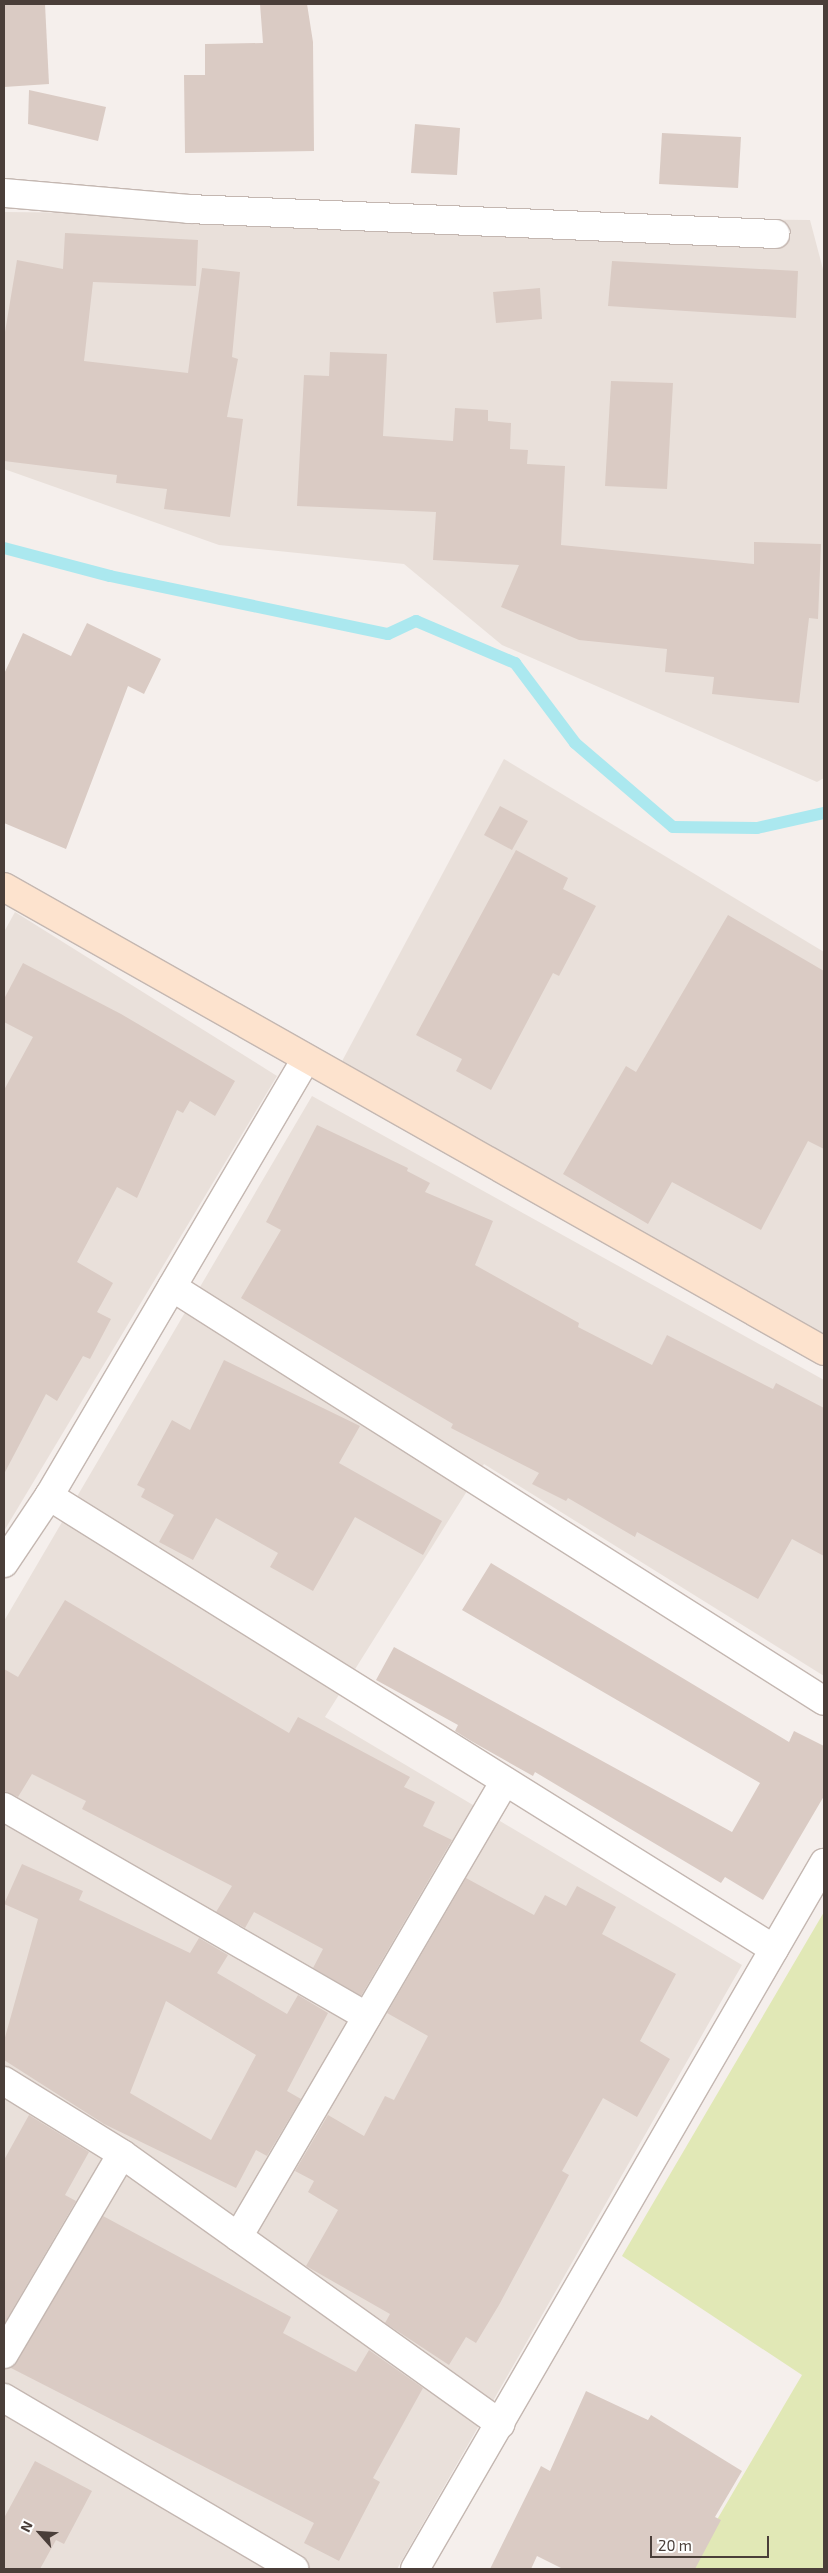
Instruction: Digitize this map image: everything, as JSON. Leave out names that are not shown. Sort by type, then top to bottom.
[{"type":"street","points":[[4,193],[189,209],[775,234]]},
{"type":"street","points":[[4,888],[824,1351]]},
{"type":"street","points":[[4,1563],[49,1496],[306,1059]]},
{"type":"street","points":[[172,1287],[824,1701]]},
{"type":"street","points":[[49,1496],[774,1949]]},
{"type":"street","points":[[238,2237],[505,1781]]},
{"type":"street","points":[[4,1807],[367,2017]]},
{"type":"street","points":[[415,2569],[824,1863]]},
{"type":"street","points":[[4,2081],[122,2154],[500,2424]]},
{"type":"street","points":[[4,2354],[122,2154]]},
{"type":"street","points":[[4,2398],[294,2569]]},
{"type":"shaded area","points":[[4,212],[810,220],[824,273],[824,778],[817,782],[502,645],[404,564],[219,545],[4,469]]},
{"type":"shaded area","points":[[504,759],[824,952],[824,1338],[340,1065]]},
{"type":"shaded area","points":[[15,912],[277,1076],[4,1531],[4,932]]},
{"type":"shaded area","points":[[312,1096],[824,1380],[824,1676],[484,1464],[325,1717],[742,1965],[397,2569],[4,2569],[4,1621]]},
{"type":"green space","points":[[824,1912],[824,2569],[688,2569],[802,2375],[622,2256]]},
{"type":"building","points":[[4,4],[45,4],[49,84],[4,87]]},
{"type":"building","points":[[260,4],[307,4],[313,42],[314,151],[185,153],[184,75],[205,75],[205,44],[263,43]]},
{"type":"building","points":[[29,90],[106,107],[98,141],[28,124]]},
{"type":"building","points":[[415,124],[460,128],[457,175],[411,173]]},
{"type":"building","points":[[662,133],[741,137],[738,188],[659,184]]},
{"type":"building","points":[[65,233],[198,240],[196,286],[93,282],[84,361],[188,373],[202,268],[240,272],[232,357],[238,359],[227,417],[243,419],[230,517],[164,509],[167,489],[116,483],[117,475],[4,461],[4,338],[17,260],[63,269]]},
{"type":"building","points":[[612,261],[798,271],[796,318],[608,306]]},
{"type":"building","points":[[540,288],[542,319],[496,323],[493,292]]},
{"type":"building","points":[[330,352],[387,354],[383,436],[453,441],[455,408],[488,410],[488,421],[511,423],[510,449],[528,450],[527,464],[565,466],[561,545],[754,564],[754,542],[821,544],[818,619],[809,618],[799,703],[712,694],[714,677],[665,672],[667,649],[579,640],[501,607],[519,565],[433,560],[436,512],[297,506],[304,375],[329,376]]},
{"type":"building","points":[[611,381],[673,383],[667,489],[605,486]]},
{"type":"building","points":[[87,623],[161,659],[144,694],[128,686],[66,849],[4,823],[4,674],[23,633],[71,656]]},
{"type":"building","points":[[500,806],[528,821],[512,850],[484,835]]},
{"type":"building","points":[[516,850],[568,878],[563,889],[596,906],[559,976],[553,973],[491,1090],[456,1071],[462,1059],[416,1035]]},
{"type":"building","points":[[728,915],[824,971],[824,1149],[808,1141],[761,1230],[672,1182],[648,1224],[563,1174],[626,1066],[636,1072]]},
{"type":"building","points":[[23,963],[121,1014],[235,1081],[215,1116],[190,1101],[183,1113],[177,1110],[137,1198],[117,1187],[77,1262],[113,1283],[97,1312],[111,1319],[90,1359],[83,1356],[57,1401],[46,1394],[4,1474],[4,1090],[33,1037],[4,1022],[4,999]]},
{"type":"building","points":[[317,1125],[408,1168],[407,1171],[430,1183],[425,1192],[493,1221],[475,1265],[579,1323],[578,1327],[652,1365],[667,1335],[773,1389],[776,1383],[824,1408],[824,1556],[792,1539],[758,1599],[637,1532],[635,1537],[568,1498],[566,1501],[532,1484],[539,1473],[451,1428],[453,1424],[241,1298],[281,1230],[266,1222]]},
{"type":"building","points":[[224,1360],[360,1426],[339,1463],[442,1521],[423,1555],[355,1517],[313,1591],[270,1567],[278,1553],[216,1518],[193,1560],[159,1542],[174,1515],[141,1497],[145,1489],[137,1485],[172,1420],[190,1430]]},
{"type":"building","points":[[491,1563],[789,1742],[794,1731],[824,1746],[824,1796],[763,1900],[725,1877],[721,1883],[535,1772],[533,1776],[471,1741],[455,1731],[458,1725],[376,1680],[394,1647],[732,1832],[760,1783],[462,1610]]},
{"type":"building","points":[[65,1600],[289,1733],[298,1717],[410,1777],[404,1787],[435,1802],[423,1826],[452,1840],[361,1996],[313,1968],[323,1949],[254,1912],[245,1928],[216,1912],[232,1886],[82,1809],[86,1801],[32,1774],[18,1797],[4,1791],[4,1669],[18,1677]]},
{"type":"building","points":[[22,1864],[83,1891],[79,1900],[190,1953],[199,1938],[228,1955],[217,1973],[287,2014],[298,1995],[328,2013],[287,2091],[301,2099],[267,2156],[256,2150],[236,2188],[104,2124],[4,2060],[4,2041],[38,1919],[4,1904]],"holes":[[[166,2001],[256,2055],[211,2140],[130,2093]]]},
{"type":"building","points":[[466,1878],[534,1915],[545,1895],[566,1906],[577,1886],[616,1907],[602,1934],[676,1974],[640,2041],[670,2059],[637,2117],[603,2098],[562,2171],[569,2175],[499,2305],[476,2343],[466,2337],[449,2365],[385,2323],[390,2314],[306,2266],[338,2210],[308,2192],[314,2181],[295,2171],[328,2115],[364,2136],[385,2096],[394,2100],[428,2036],[387,2013]]},
{"type":"building","points":[[29,2115],[89,2152],[65,2195],[76,2201],[4,2324],[4,2160]]},
{"type":"building","points":[[103,2216],[291,2317],[283,2333],[356,2372],[369,2350],[423,2388],[373,2478],[380,2482],[339,2561],[304,2543],[314,2523],[11,2368]]},
{"type":"building","points":[[586,2391],[648,2420],[651,2415],[742,2471],[715,2517],[721,2520],[695,2569],[563,2569],[537,2556],[531,2569],[490,2569],[541,2466],[550,2471]]},
{"type":"building","points":[[35,2461],[92,2491],[64,2544],[56,2540],[40,2569],[4,2569],[4,2518]]},
{"type":"waterway","points":[[4,548],[110,576],[388,634],[416,621],[515,663],[575,743],[673,827],[757,828],[824,813]]}]
